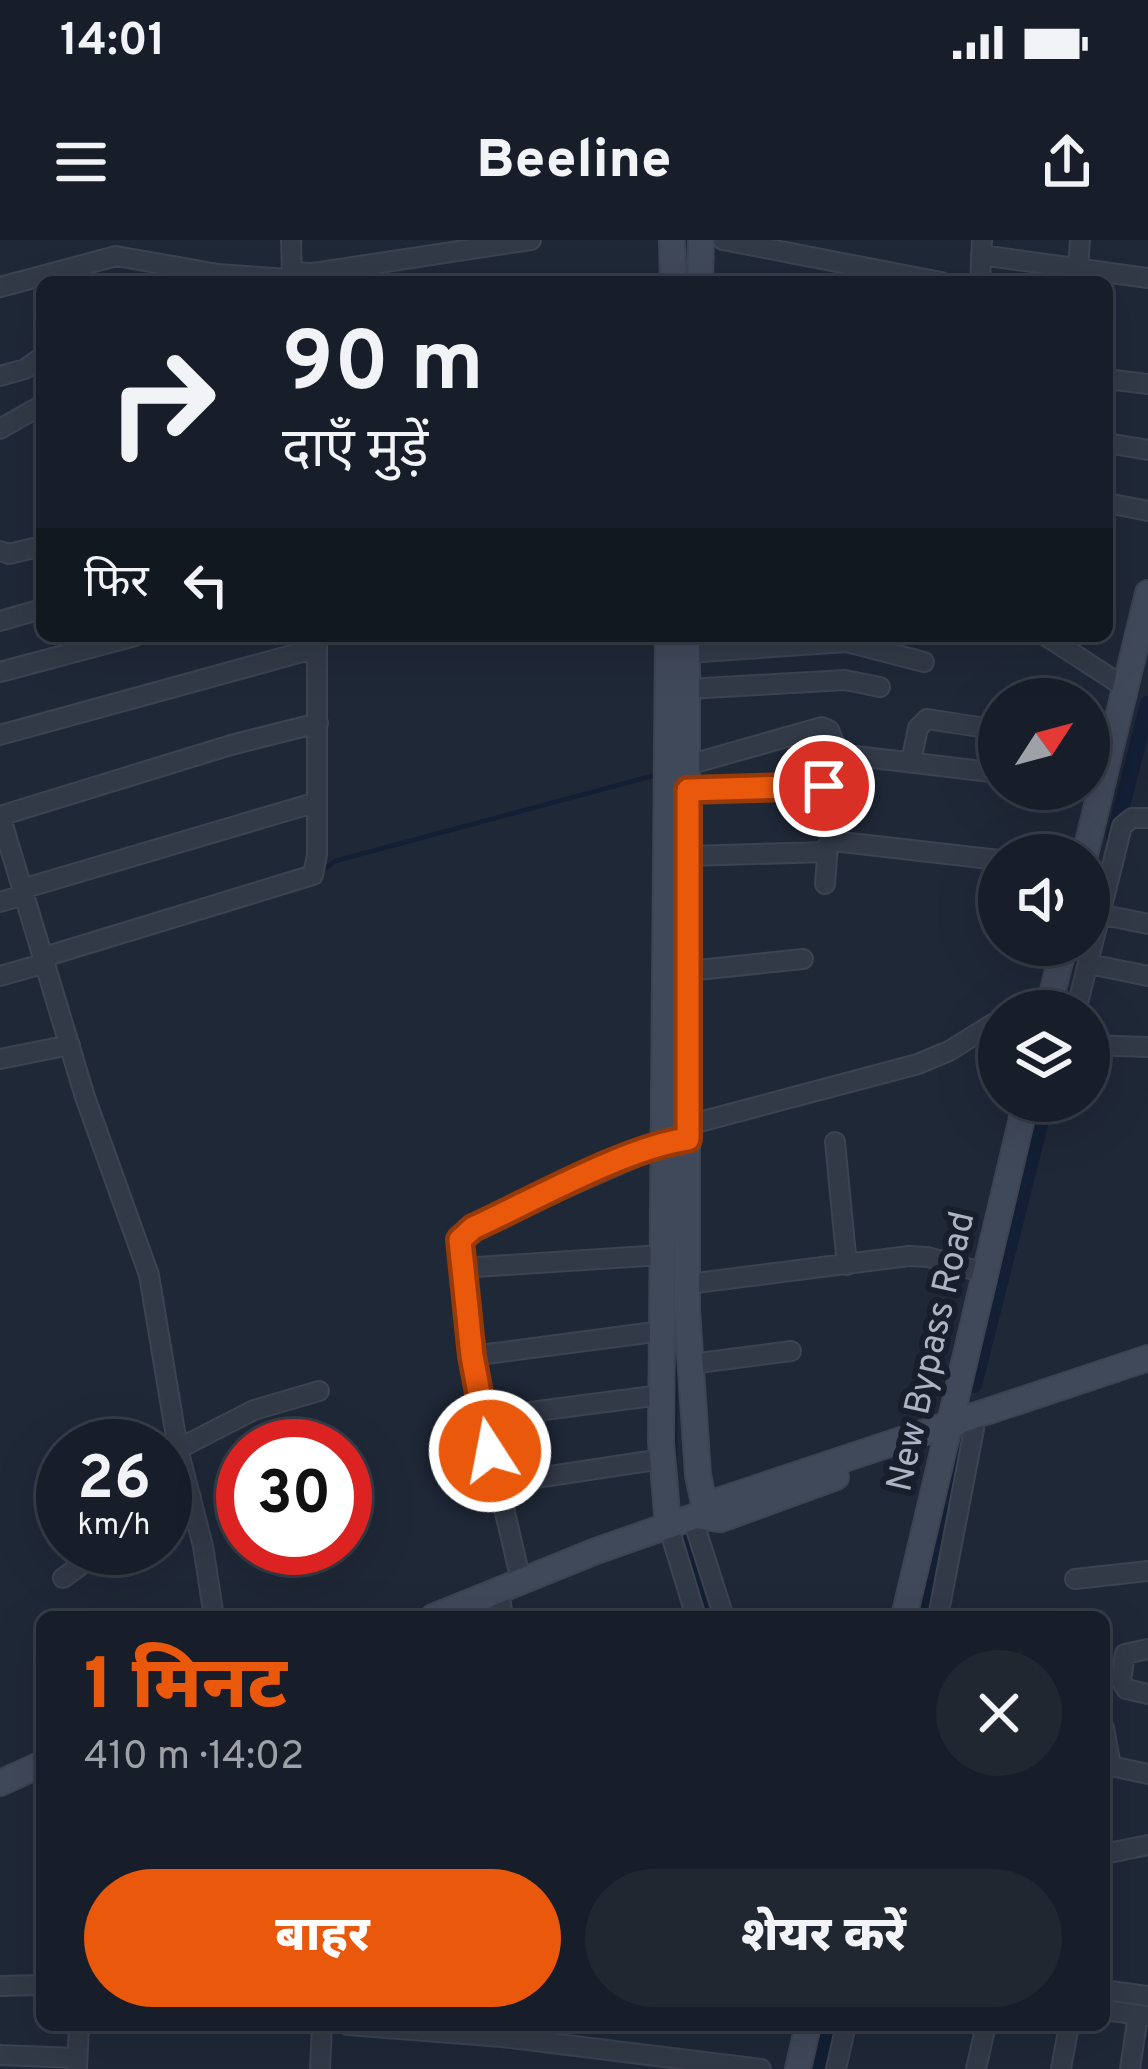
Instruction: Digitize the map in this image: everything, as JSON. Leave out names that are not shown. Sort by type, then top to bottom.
[{"type":"street","points":[[288,240],[293,276],[392,249],[531,240]]},
{"type":"street","points":[[672,240],[673,276]]},
{"type":"street","points":[[700,276],[701,240]]},
{"type":"street","points":[[723,240],[909,276]]},
{"type":"street","points":[[1078,268],[1080,240]]},
{"type":"street","points":[[0,287],[117,248],[242,276]]},
{"type":"street","points":[[982,248],[1148,278]]},
{"type":"street","points":[[0,376],[36,362]]},
{"type":"street","points":[[1113,380],[1148,384]]},
{"type":"street","points":[[0,429],[36,408]]},
{"type":"street","points":[[1113,444],[1148,450]]},
{"type":"street","points":[[1113,503],[1148,511]]},
{"type":"street","points":[[0,551],[9,554],[36,547]]},
{"type":"street","points":[[1110,724],[1126,688],[1148,592]]},
{"type":"street","points":[[0,621],[36,612]]},
{"type":"street","points":[[0,672],[112,642]]},
{"type":"street","points":[[0,734],[317,642],[316,868],[310,878],[0,976]]},
{"type":"street","points":[[680,642],[743,643]]},
{"type":"street","points":[[680,642],[687,688],[688,971],[677,1138],[662,1255],[662,1459],[690,1516],[722,1611]]},
{"type":"street","points":[[680,642],[677,1138],[698,1474],[690,1516],[696,1611]]},
{"type":"street","points":[[874,642],[924,662]]},
{"type":"street","points":[[1055,642],[1126,688]]},
{"type":"street","points":[[687,688],[845,680],[880,687]]},
{"type":"street","points":[[911,762],[918,728],[927,719],[978,727]]},
{"type":"street","points":[[173,1419],[145,1262],[104,1154],[23,892],[6,858],[0,816],[318,723]]},
{"type":"street","points":[[688,777],[822,728],[829,730],[839,754],[978,770]]},
{"type":"street","points":[[688,777],[824,786]]},
{"type":"street","points":[[0,902],[317,802]]},
{"type":"street","points":[[1110,866],[1122,826],[1132,818],[1148,818]]},
{"type":"street","points":[[825,884],[827,852],[833,841],[978,858]]},
{"type":"street","points":[[688,856],[827,852]]},
{"type":"street","points":[[1110,916],[1148,924]]},
{"type":"street","points":[[688,971],[803,959]]},
{"type":"street","points":[[1099,966],[1148,976]]},
{"type":"street","points":[[504,1611],[510,1585],[472,1356],[460,1240],[473,1228],[677,1138],[918,1064],[978,1033]]},
{"type":"street","points":[[0,1059],[70,1045]]},
{"type":"street","points":[[1110,1046],[1148,1047]]},
{"type":"street","name":"New Bypass Road","points":[[906,1611],[956,1431],[985,1273],[1021,1122]]},
{"type":"street","points":[[835,1142],[847,1264]]},
{"type":"street","points":[[461,1268],[662,1255]]},
{"type":"street","points":[[688,1284],[928,1257],[985,1273]]},
{"type":"street","points":[[472,1356],[662,1331]]},
{"type":"street","points":[[691,1364],[790,1351]]},
{"type":"street","points":[[956,1431],[1148,1358]]},
{"type":"street","points":[[447,1611],[690,1516],[1148,1372]]},
{"type":"street","points":[[192,1442],[254,1410],[319,1390]]},
{"type":"street","points":[[483,1418],[662,1395]]},
{"type":"street","points":[[939,1611],[956,1431]]},
{"type":"street","points":[[496,1484],[662,1459]]},
{"type":"street","points":[[192,1502],[213,1611]]},
{"type":"street","points":[[1075,1579],[1148,1570]]},
{"type":"street","points":[[63,1578],[67,1575]]},
{"type":"street","points":[[1148,1649],[1125,1654],[1121,1680],[1126,1689],[1148,1694]]},
{"type":"street","points":[[1110,1761],[1111,1766],[1148,1774]]},
{"type":"street","points":[[0,1783],[36,1766]]},
{"type":"street","points":[[1110,1853],[1148,1846]]},
{"type":"street","points":[[0,1986],[36,1985]]},
{"type":"street","points":[[1110,1991],[1148,1996]]},
{"type":"street","points":[[1110,2011],[1143,2016],[1141,2046],[1130,2069]]},
{"type":"street","points":[[0,2055],[77,2064],[79,2031]]},
{"type":"street","points":[[320,2069],[322,2031]]},
{"type":"street","points":[[425,2031],[761,2069]]},
{"type":"street","points":[[798,2069],[807,2031]]},
{"type":"street","points":[[836,2069],[845,2031]]},
{"type":"street","points":[[976,2069],[985,2031]]},
{"type":"street","points":[[1061,2069],[1068,2031]]},
{"type":"waterway","points":[[684,252],[685,240]]},
{"type":"waterway","points":[[1114,837],[1148,704]]},
{"type":"waterway","points":[[322,871],[335,861],[656,775]]},
{"type":"waterway","points":[[974,1385],[1041,1122]]},
{"type":"waterway","points":[[675,1236],[675,1470]]},
{"type":"waterway","points":[[924,1611],[959,1455]]},
{"type":"waterway","points":[[684,1530],[707,1611]]},
{"type":"waterway","points":[[1110,2001],[1148,2005]]},
{"type":"waterway","points":[[819,2069],[828,2031]]},
{"type":"route","points":[[490,1451],[472,1356],[460,1240],[473,1228],[613,1165],[663,1143],[688,1139],[688,790],[824,786]]}]
